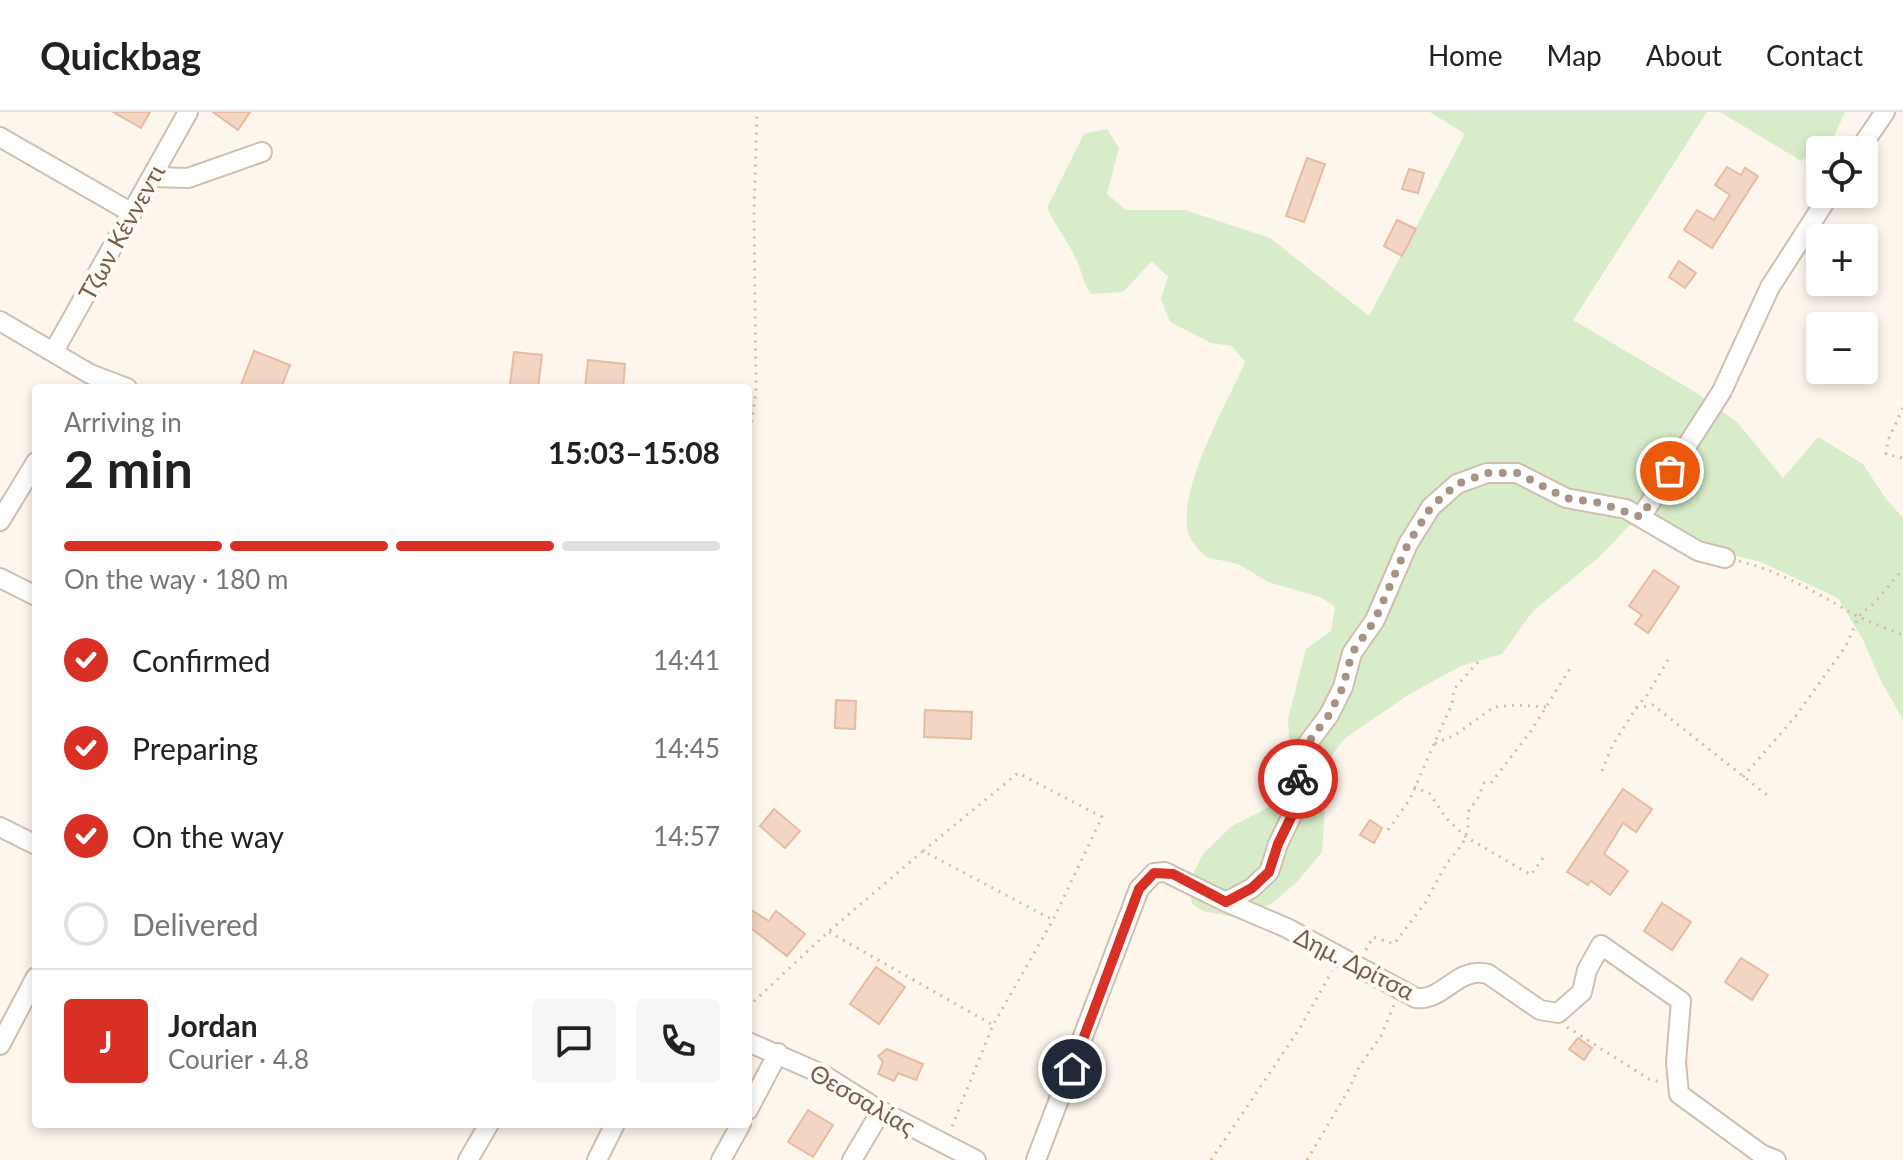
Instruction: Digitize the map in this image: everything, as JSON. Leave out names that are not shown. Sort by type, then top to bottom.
[{"type":"street","name":"Τζων Κέννεντι","points":[[54,351],[188,112]]},
{"type":"street","points":[[1869,136],[1885,112]]},
{"type":"street","points":[[0,137],[132,213]]},
{"type":"street","points":[[152,177],[188,178],[262,152]]},
{"type":"street","points":[[1641,517],[1722,391],[1770,287],[1821,208]]},
{"type":"street","points":[[0,321],[54,351],[86,381]]},
{"type":"street","points":[[0,521],[32,469]]},
{"type":"street","points":[[1226,902],[1252,888],[1269,872],[1278,844],[1297,805],[1299,760],[1336,701],[1352,653],[1375,620],[1408,544],[1431,507],[1457,484],[1487,473],[1517,473],[1566,498],[1600,503],[1641,517],[1698,551],[1725,558]]},
{"type":"street","points":[[0,578],[32,594]]},
{"type":"street","points":[[0,827],[32,843]]},
{"type":"street","name":"Δημ. Δρίτσα","points":[[1036,1160],[1134,901],[1146,879],[1154,873],[1173,874],[1226,902],[1287,928],[1416,998],[1431,997],[1460,976],[1480,972],[1488,974],[1540,1010]]},
{"type":"street","points":[[1540,1010],[1558,1013],[1582,992],[1587,970],[1601,945],[1681,1001],[1676,1062],[1679,1094],[1761,1154],[1776,1160]]},
{"type":"street","points":[[0,1045],[32,985]]},
{"type":"street","name":"Θεσσαλίας","points":[[752,1043],[822,1074],[881,1111],[970,1159]]},
{"type":"street","points":[[752,1102],[778,1053]]},
{"type":"street","points":[[852,1160],[881,1111]]},
{"type":"street","points":[[468,1160],[487,1128]]},
{"type":"street","points":[[597,1160],[613,1128]]},
{"type":"street","points":[[721,1160],[739,1128]]},
{"type":"path","points":[[752,419],[756,392],[754,212],[757,112]]},
{"type":"path","points":[[1903,408],[1888,440],[1886,454],[1903,458]]},
{"type":"path","points":[[1725,558],[1776,572],[1859,616],[1903,635]]},
{"type":"path","points":[[1743,777],[1804,705],[1846,646],[1859,616],[1903,569]]},
{"type":"path","points":[[1602,771],[1612,746],[1668,660]]},
{"type":"path","points":[[1388,830],[1401,814],[1414,787],[1452,704],[1454,689],[1478,662]]},
{"type":"path","points":[[1356,967],[1373,937],[1394,944],[1425,903],[1442,870],[1466,837],[1468,812],[1484,783],[1491,783],[1571,667]]},
{"type":"path","points":[[1636,708],[1653,705],[1767,795]]},
{"type":"path","points":[[1434,744],[1455,735],[1494,707],[1546,707]]},
{"type":"path","points":[[752,1003],[828,932],[1018,773],[1102,817],[1053,920],[993,1025],[945,1143]]},
{"type":"path","points":[[1414,787],[1430,794],[1446,818],[1466,837],[1531,875],[1543,858]]},
{"type":"path","points":[[923,851],[1053,920]]},
{"type":"path","points":[[828,932],[993,1025]]},
{"type":"path","points":[[1211,1160],[1300,1028],[1339,957]]},
{"type":"path","points":[[1307,1160],[1359,1067],[1381,1036],[1399,990]]},
{"type":"path","points":[[1540,1010],[1649,1079],[1679,1088]]},
{"type":"green space","points":[[1430,112],[1707,112],[1573,320],[1697,393],[1737,422],[1783,478],[1818,437],[1863,464],[1903,518],[1903,720],[1838,598],[1761,562],[1700,547],[1653,518],[1629,526],[1598,558],[1533,611],[1502,654],[1461,666],[1408,695],[1344,739],[1315,778],[1325,807],[1322,852],[1297,882],[1271,904],[1233,917],[1203,911],[1192,904],[1188,883],[1203,854],[1232,826],[1285,799],[1291,770],[1288,719],[1306,649],[1331,631],[1335,606],[1320,597],[1268,582],[1238,564],[1206,557],[1193,542],[1188,532],[1190,492],[1206,446],[1245,362],[1232,346],[1211,343],[1170,322],[1161,299],[1168,277],[1152,261],[1123,292],[1091,294],[1073,252],[1047,208],[1084,134],[1107,129],[1119,148],[1107,194],[1126,210],[1185,210],[1270,238],[1369,316],[1465,134]]},
{"type":"green space","points":[[1720,112],[1845,112],[1834,136],[1806,136],[1806,158],[1801,161]]},
{"type":"building","points":[[113,112],[150,112],[141,128]]},
{"type":"building","points":[[213,112],[250,112],[238,130]]},
{"type":"building","points":[[1307,158],[1325,164],[1304,222],[1286,216]]},
{"type":"building","points":[[1727,167],[1741,175],[1745,168],[1758,176],[1712,248],[1684,230],[1697,210],[1714,220],[1730,195],[1715,185]]},
{"type":"building","points":[[1409,169],[1424,173],[1418,193],[1402,189]]},
{"type":"building","points":[[1397,220],[1416,229],[1402,256],[1384,246]]},
{"type":"building","points":[[1679,261],[1696,273],[1685,288],[1669,277]]},
{"type":"building","points":[[254,351],[290,365],[283,384],[242,384]]},
{"type":"building","points":[[514,352],[542,355],[538,384],[510,384]]},
{"type":"building","points":[[588,360],[625,364],[623,384],[585,384]]},
{"type":"building","points":[[1654,570],[1679,587],[1648,633],[1635,624],[1642,615],[1629,606]]},
{"type":"building","points":[[836,700],[856,701],[855,729],[835,728]]},
{"type":"building","points":[[925,710],[972,712],[971,739],[924,737]]},
{"type":"building","points":[[1623,789],[1652,809],[1636,832],[1623,823],[1604,854],[1628,871],[1610,895],[1591,881],[1588,885],[1567,872]]},
{"type":"building","points":[[774,809],[800,831],[785,848],[760,826]]},
{"type":"building","points":[[1370,820],[1382,828],[1374,843],[1360,835]]},
{"type":"building","points":[[1662,903],[1691,922],[1672,950],[1644,931]]},
{"type":"building","points":[[752,910],[769,921],[776,911],[805,934],[787,956],[752,929]]},
{"type":"building","points":[[1741,958],[1768,975],[1752,1000],[1725,982]]},
{"type":"building","points":[[876,967],[905,987],[879,1024],[850,1004]]},
{"type":"building","points":[[1578,1038],[1592,1048],[1584,1060],[1569,1049]]},
{"type":"building","points":[[887,1049],[923,1064],[916,1080],[898,1073],[894,1081],[878,1074],[883,1062],[878,1056]]},
{"type":"building","points":[[808,1110],[833,1125],[813,1157],[788,1142]]},
{"type":"way so far","points":[[1298,779],[1299,760],[1329,715],[1343,687],[1352,653],[1375,620],[1408,544],[1431,507],[1457,484],[1487,473],[1517,473],[1566,498],[1626,509],[1641,517],[1670,471]]},
{"type":"route","points":[[1072,1069],[1129,914],[1146,879],[1154,873],[1173,874],[1226,902],[1252,888],[1269,872],[1278,844],[1297,805],[1298,779]]}]
